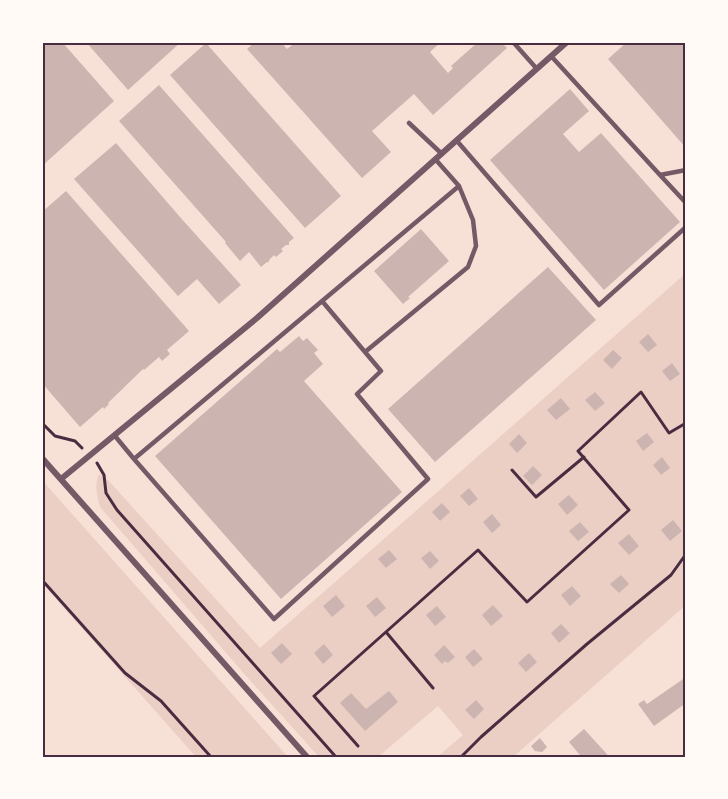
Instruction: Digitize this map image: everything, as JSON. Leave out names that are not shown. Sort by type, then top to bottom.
[{"type":"street","points":[[61,479],[257,318],[567,42]]},
{"type":"street","points":[[42,458],[307,757]]},
{"type":"lane","points":[[513,42],[537,69]]},
{"type":"lane","points":[[551,56],[686,203]]},
{"type":"lane","points":[[409,123],[442,154]]},
{"type":"lane","points":[[457,141],[599,305],[686,227]]},
{"type":"lane","points":[[365,352],[468,267],[476,246],[473,220],[459,186],[435,160]]},
{"type":"lane","points":[[660,175],[686,170]]},
{"type":"lane","points":[[134,459],[459,186]]},
{"type":"lane","points":[[115,436],[274,619],[428,479],[357,394],[381,371],[322,301]]},
{"type":"path","points":[[358,746],[314,696],[478,550],[527,602],[629,510],[578,451],[641,392],[669,433],[686,423]]},
{"type":"path","points":[[42,423],[54,436],[75,441],[99,464],[104,475],[106,493],[117,510],[336,757]]},
{"type":"path","points":[[512,470],[537,496],[584,458]]},
{"type":"path","points":[[461,757],[587,644],[671,575],[686,554]]},
{"type":"path","points":[[42,580],[125,673],[161,701],[211,757]]},
{"type":"path","points":[[386,632],[433,688]]},
{"type":"shaded area","points":[[686,273],[686,605],[513,757],[437,757],[463,735],[438,706],[378,757],[319,757],[100,507],[96,486],[99,474],[103,481],[108,480],[260,648]]},
{"type":"shaded area","points":[[42,480],[288,757],[196,757],[42,583]]},
{"type":"building","points":[[42,42],[62,42],[114,101],[42,166]]},
{"type":"building","points":[[86,42],[181,42],[128,90]]},
{"type":"building","points":[[255,42],[281,42],[287,49],[296,42],[441,42],[430,52],[448,73],[453,68],[451,66],[478,42],[501,42],[507,48],[433,115],[414,94],[372,131],[391,152],[362,178],[247,49]]},
{"type":"building","points":[[627,42],[686,42],[686,148],[608,59]]},
{"type":"building","points":[[206,43],[341,196],[305,228],[170,75]]},
{"type":"building","points":[[159,85],[294,238],[289,245],[281,249],[283,251],[276,257],[274,255],[261,267],[249,252],[240,261],[226,242],[119,121]]},
{"type":"building","points":[[570,89],[589,111],[563,134],[579,152],[601,133],[680,222],[604,290],[490,160]]},
{"type":"building","points":[[116,143],[241,285],[219,304],[197,279],[178,296],[74,179]]},
{"type":"building","points":[[66,191],[189,331],[167,350],[170,354],[162,361],[159,357],[143,369],[104,409],[103,407],[80,427],[42,383],[42,212]]},
{"type":"building","points":[[421,229],[449,261],[403,304],[374,271]]},
{"type":"building","points":[[548,267],[596,320],[435,462],[388,409]]},
{"type":"building","points":[[648,334],[657,345],[648,352],[639,342]]},
{"type":"building","points":[[299,336],[303,341],[307,338],[318,350],[314,353],[323,364],[304,381],[402,492],[281,599],[155,456],[277,349],[280,352]]},
{"type":"building","points":[[613,350],[622,358],[612,369],[603,360]]},
{"type":"building","points":[[672,363],[680,374],[670,381],[662,371]]},
{"type":"building","points":[[595,392],[605,403],[595,411],[585,400]]},
{"type":"building","points":[[561,398],[570,409],[556,420],[547,410]]},
{"type":"building","points":[[647,433],[654,442],[643,451],[636,441]]},
{"type":"building","points":[[519,434],[527,443],[517,453],[509,444]]},
{"type":"building","points":[[662,457],[670,468],[661,475],[653,465]]},
{"type":"building","points":[[533,466],[542,475],[532,485],[523,476]]},
{"type":"building","points":[[469,488],[478,499],[469,506],[460,496]]},
{"type":"building","points":[[569,495],[578,505],[567,515],[558,504]]},
{"type":"building","points":[[442,503],[450,512],[440,521],[432,512]]},
{"type":"building","points":[[492,514],[501,525],[492,533],[483,522]]},
{"type":"building","points":[[673,520],[682,531],[670,541],[661,530]]},
{"type":"building","points":[[580,522],[589,532],[578,541],[569,531]]},
{"type":"building","points":[[629,534],[639,546],[629,555],[618,543]]},
{"type":"building","points":[[389,550],[397,559],[386,568],[378,559]]},
{"type":"building","points":[[430,551],[439,561],[430,569],[421,558]]},
{"type":"building","points":[[621,575],[629,584],[619,593],[610,584]]},
{"type":"building","points":[[572,586],[581,596],[570,606],[561,595]]},
{"type":"building","points":[[336,595],[345,606],[332,617],[323,606]]},
{"type":"building","points":[[377,597],[386,608],[375,617],[366,606]]},
{"type":"building","points":[[493,605],[503,616],[491,626],[482,615]]},
{"type":"building","points":[[437,606],[446,617],[435,626],[426,615]]},
{"type":"building","points":[[561,624],[570,633],[559,643],[551,633]]},
{"type":"building","points":[[282,643],[292,654],[281,664],[271,653]]},
{"type":"building","points":[[324,644],[333,655],[323,664],[314,653]]},
{"type":"building","points":[[444,645],[455,657],[448,663],[445,661],[442,664],[434,655]]},
{"type":"building","points":[[474,649],[483,659],[473,667],[465,657]]},
{"type":"building","points":[[529,653],[537,662],[526,672],[518,663]]},
{"type":"building","points":[[686,677],[686,703],[654,726],[638,704],[644,700],[647,704]]},
{"type":"building","points":[[389,691],[398,702],[365,731],[340,703],[351,693],[366,709]]},
{"type":"building","points":[[476,700],[484,709],[474,719],[465,710]]},
{"type":"building","points":[[584,729],[609,757],[582,757],[579,754],[569,742]]},
{"type":"building","points":[[540,738],[547,747],[542,752],[535,751],[531,746]]}]
